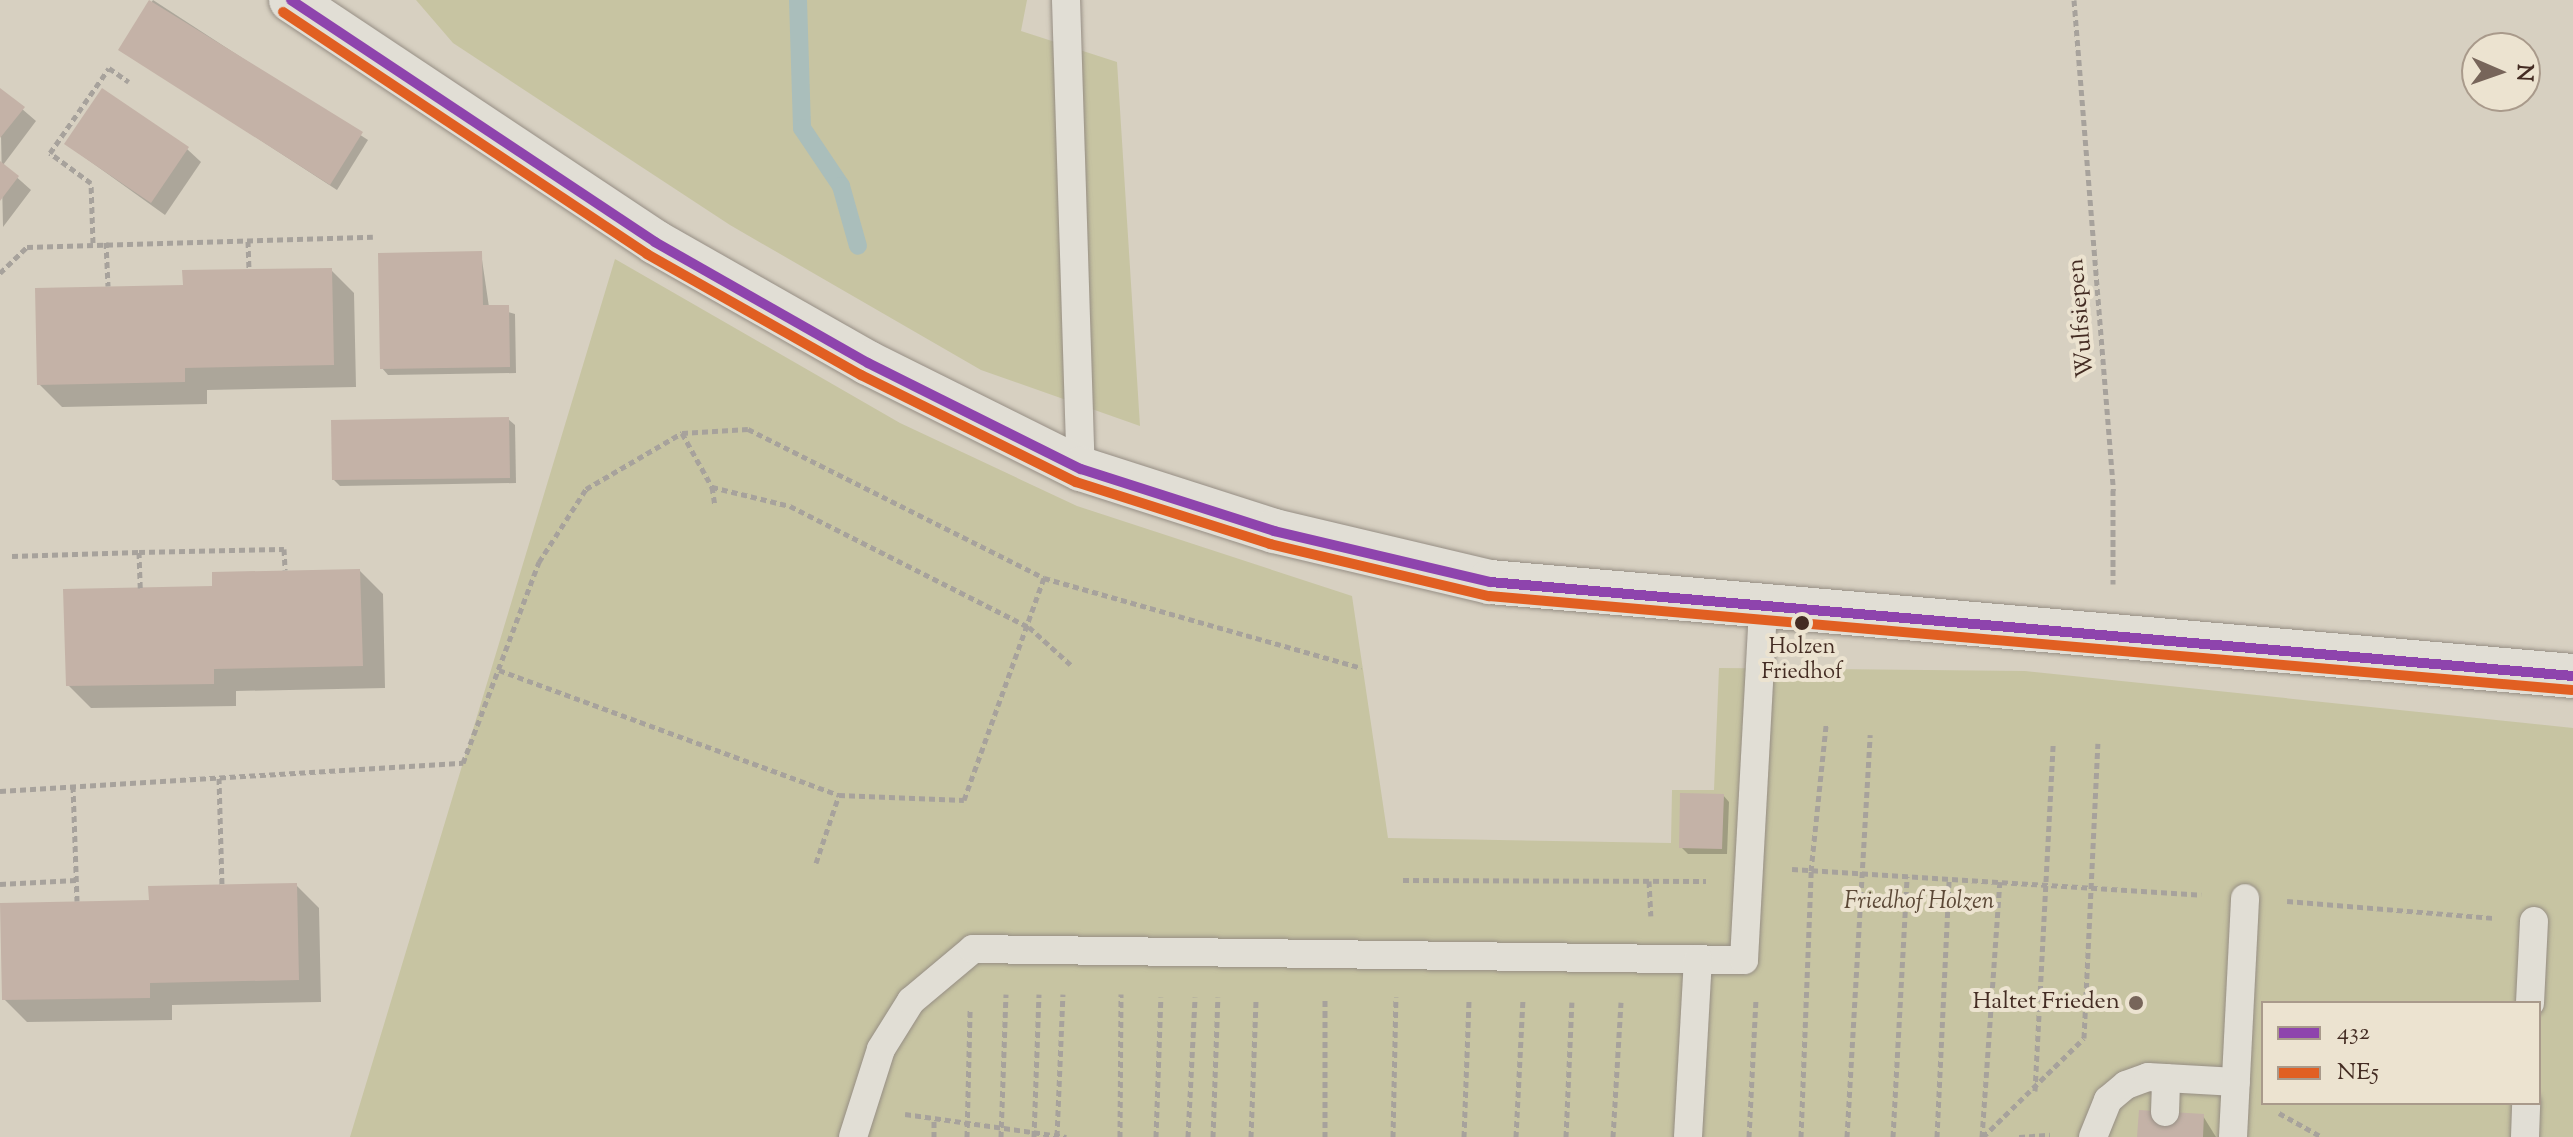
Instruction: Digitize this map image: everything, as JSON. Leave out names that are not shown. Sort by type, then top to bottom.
[{"type":"main road","points":[[291,0],[655,242],[868,363],[1081,469],[1274,531],[1490,582],[2113,633],[2573,676]]},
{"type":"lane","points":[[1066,0],[1081,469]]},
{"type":"lane","points":[[853,1137],[859,1108],[881,1049],[911,1001],[973,949],[1257,948],[1744,960],[1763,604]]},
{"type":"lane","points":[[2233,1137],[2245,898]]},
{"type":"lane","points":[[2530,1001],[2534,921]]},
{"type":"lane","points":[[1688,1137],[1698,959]]},
{"type":"lane","points":[[2093,1137],[2108,1100],[2126,1085],[2166,1078],[2236,1082]]},
{"type":"lane","points":[[2165,1112],[2166,1078]]},
{"type":"lane","points":[[2525,1137],[2526,1105]]},
{"type":"path","name":"Wulfsiepen","points":[[2074,0],[2113,490],[2113,633]]},
{"type":"path","points":[[93,243],[91,183],[50,153],[109,68],[129,82]]},
{"type":"path","points":[[0,273],[27,247],[106,242],[373,237]]},
{"type":"path","points":[[248,241],[249,269]]},
{"type":"path","points":[[106,242],[108,286]]},
{"type":"path","points":[[0,791],[463,763],[539,562],[586,489],[682,433],[748,429],[1044,578],[1362,668]]},
{"type":"path","points":[[682,433],[712,487],[715,506]]},
{"type":"path","points":[[712,487],[790,506],[1029,627],[1072,666]]},
{"type":"path","points":[[12,556],[284,549],[285,570]]},
{"type":"path","points":[[139,552],[140,588]]},
{"type":"path","points":[[499,670],[839,795],[964,800],[1029,627],[1044,578]]},
{"type":"path","points":[[1801,1137],[1811,871],[1826,725]]},
{"type":"path","points":[[1847,1137],[1857,873],[1870,735]]},
{"type":"path","points":[[1982,1137],[2035,1092],[2084,1038],[2098,743]]},
{"type":"path","points":[[2035,1092],[2053,745]]},
{"type":"path","points":[[219,778],[222,884]]},
{"type":"path","points":[[73,786],[77,901]]},
{"type":"path","points":[[816,863],[839,795]]},
{"type":"path","points":[[1795,869],[2245,898],[2534,921]]},
{"type":"path","points":[[1893,1137],[1907,876]]},
{"type":"path","points":[[1937,1137],[1949,879]]},
{"type":"path","points":[[0,884],[76,880]]},
{"type":"path","points":[[1403,880],[1748,882]]},
{"type":"path","points":[[1982,1137],[2000,882]]},
{"type":"path","points":[[1156,1137],[1162,948]]},
{"type":"path","points":[[1188,1137],[1209,948]]},
{"type":"path","points":[[1209,948],[1213,1137]]},
{"type":"path","points":[[1251,1137],[1257,948]]},
{"type":"path","points":[[967,1137],[973,949]]},
{"type":"path","points":[[1001,1137],[1008,949]]},
{"type":"path","points":[[1034,1135],[1052,949]]},
{"type":"path","points":[[1052,949],[1057,1136]]},
{"type":"path","points":[[1120,1137],[1122,949]]},
{"type":"path","points":[[1325,1137],[1326,950]]},
{"type":"path","points":[[1393,1137],[1397,952]]},
{"type":"path","points":[[1464,1137],[1471,954]]},
{"type":"path","points":[[1516,1137],[1526,955]]},
{"type":"path","points":[[1566,1137],[1574,956]]},
{"type":"path","points":[[1613,1137],[1624,957]]},
{"type":"path","points":[[1744,960],[1758,980],[1749,1137]]},
{"type":"path","points":[[859,1108],[1034,1135],[1066,1137]]},
{"type":"path","points":[[934,1118],[934,1137]]},
{"type":"path","points":[[2019,1137],[2040,1136]]},
{"type":"green space","points":[[416,0],[1027,0],[1021,31],[1117,62],[1140,426],[981,370],[730,225],[453,43]]},
{"type":"green space","name":"Friedhof Holzen","points":[[615,259],[900,423],[1077,506],[1352,596],[1388,838],[1671,843],[1672,790],[1714,790],[1719,668],[2025,671],[2573,728],[2573,1137],[350,1137]]},
{"type":"building","points":[[149,0],[363,132],[330,185],[118,50]]},
{"type":"building","points":[[0,88],[25,107],[0,138]]},
{"type":"building","points":[[102,88],[189,147],[151,203],[64,144]]},
{"type":"building","points":[[0,161],[19,176],[0,201]]},
{"type":"building","points":[[482,251],[483,305],[509,305],[510,367],[380,369],[378,253]]},
{"type":"building","points":[[332,268],[334,365],[185,368],[185,382],[37,385],[35,288],[183,285],[182,270]]},
{"type":"building","points":[[509,417],[510,478],[332,480],[331,420]]},
{"type":"building","points":[[360,569],[363,666],[214,669],[214,684],[66,686],[63,589],[212,586],[212,572]]},
{"type":"building","points":[[1680,793],[1724,794],[1722,849],[1679,848]]},
{"type":"building","points":[[297,883],[299,980],[150,983],[150,998],[2,1000],[0,903],[149,900],[148,886]]},
{"type":"building","points":[[2139,1110],[2204,1114],[2203,1137],[2137,1137]]},
{"type":"waterway","points":[[798,0],[802,128],[841,186],[858,246]]},
{"type":"transit line","name":"432","points":[[291,0],[655,242],[868,363],[1081,469],[1274,531],[1490,582],[2573,676]]},
{"type":"transit line","name":"NE5","points":[[283,12],[647,254],[861,375],[1076,482],[1270,544],[1489,596],[2572,690]]},
{"type":"place","name":"Holzen Friedhof","points":[[1802,623]]},
{"type":"place","name":"Haltet Frieden","points":[[2136,1003]]}]
